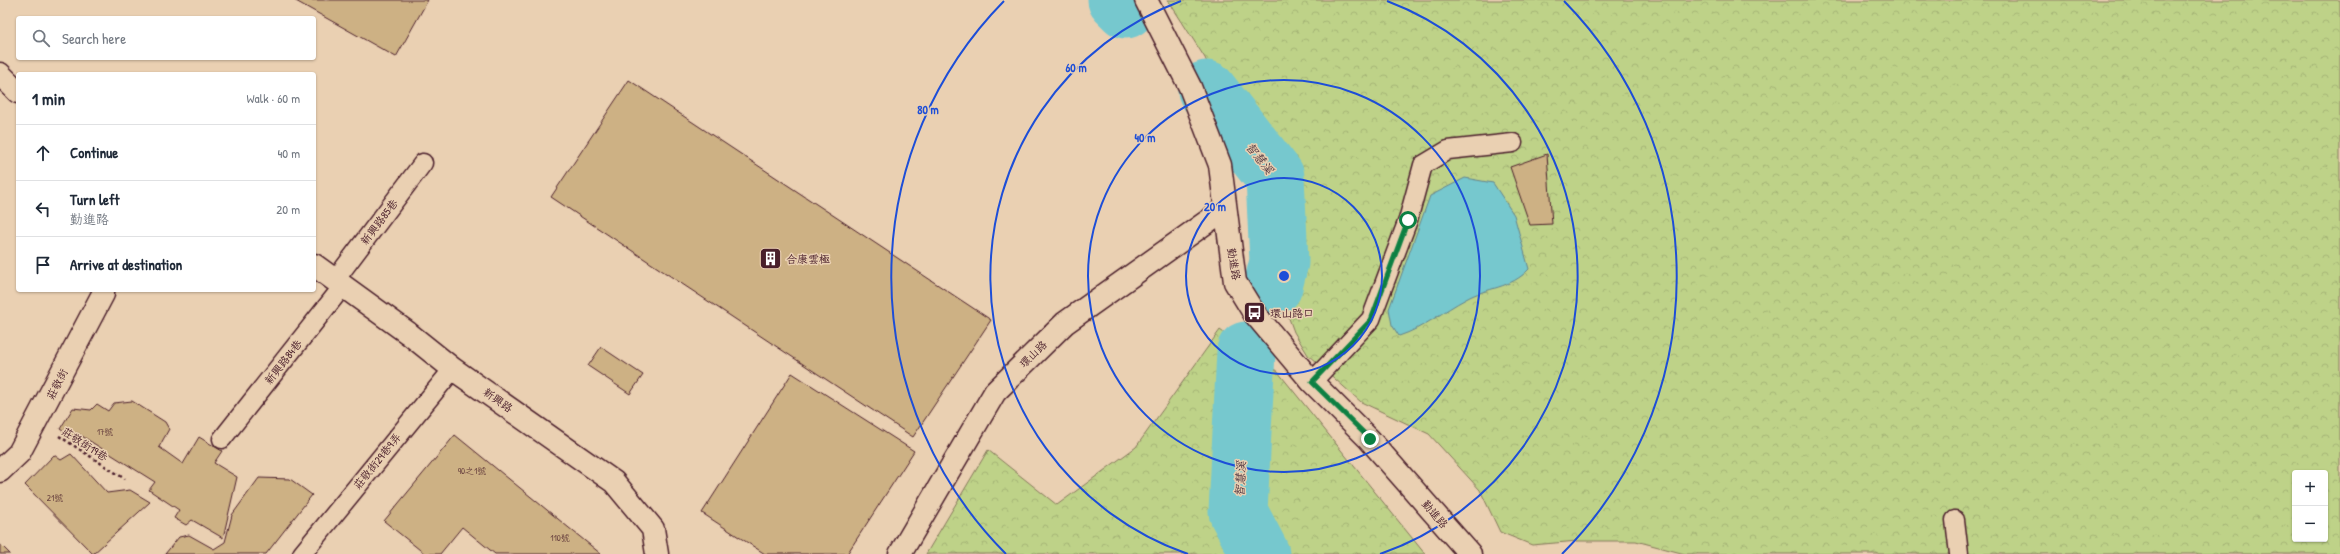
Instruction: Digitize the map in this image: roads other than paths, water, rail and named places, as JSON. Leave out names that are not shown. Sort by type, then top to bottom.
[{"type":"street","name":"勤進路","points":[[1146,0],[1190,87],[1220,165],[1235,282],[1254,313],[1312,382],[1370,439],[1470,554]]},
{"type":"street","points":[[0,74],[16,90]]},
{"type":"street","name":"環山路","points":[[900,554],[995,392],[1065,323],[1225,210]]},
{"type":"street","name":"新興路","points":[[316,266],[453,369],[614,482],[653,529],[657,554]]},
{"type":"street","name":"莊敬街","points":[[0,471],[19,453],[37,422],[103,292]]},
{"type":"lane","points":[[1312,382],[1371,320],[1408,220],[1422,165],[1448,150],[1513,143]]},
{"type":"lane","name":"新興路85巷","points":[[339,283],[423,163]]},
{"type":"lane","name":"新興路84巷","points":[[222,439],[339,283]]},
{"type":"lane","name":"莊敬街29巷9弄","points":[[302,554],[453,369]]},
{"type":"lane","points":[[1955,520],[1959,554]]},
{"type":"water","points":[[1465,178],[1493,183],[1514,215],[1529,269],[1515,280],[1474,295],[1417,329],[1399,336],[1392,325],[1389,309],[1430,196]]},
{"type":"waterway","name":"智慧溪","points":[[1117,0],[1126,9]]},
{"type":"waterway","name":"智慧溪","points":[[1207,90],[1275,177],[1279,262],[1273,286]]},
{"type":"waterway","name":"智慧溪","points":[[1246,351],[1238,512],[1260,554]]},
{"type":"place","name":"合康雲極","points":[[771,259]]},
{"type":"place","name":"環山路口","points":[[1254,313]]}]
